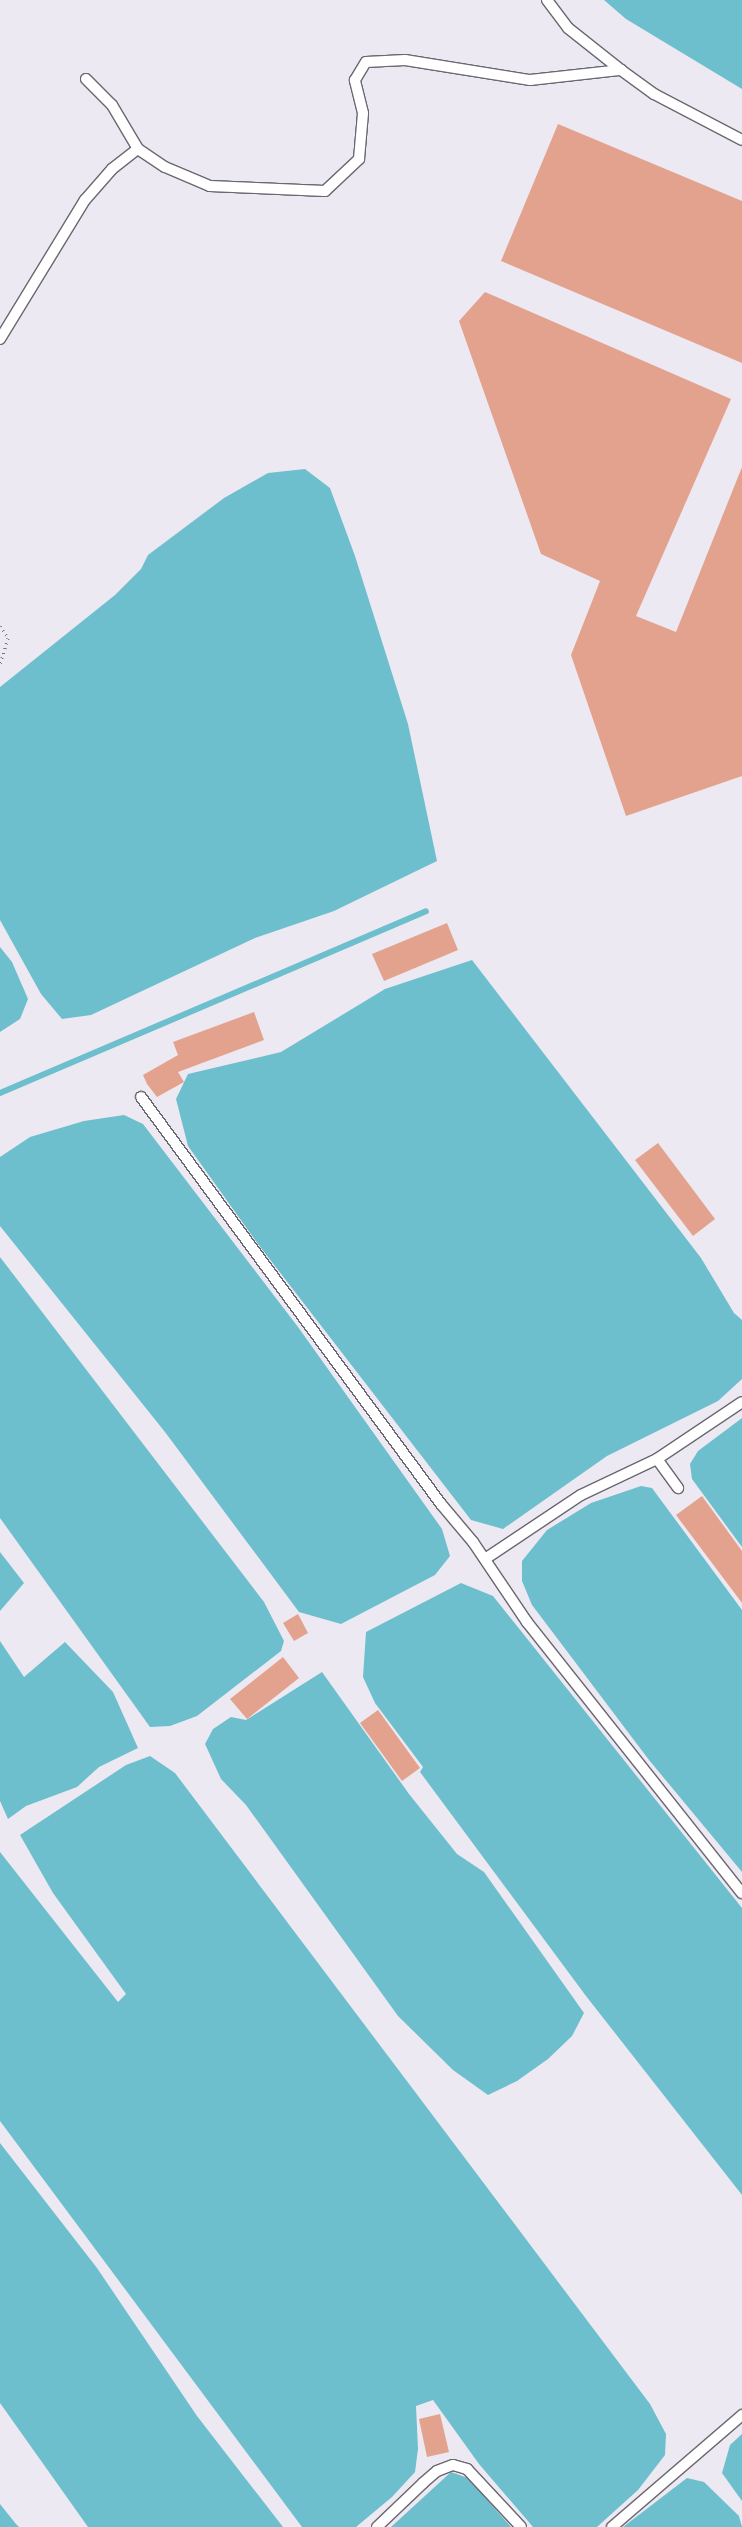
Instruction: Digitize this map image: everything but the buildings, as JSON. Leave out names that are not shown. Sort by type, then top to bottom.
[{"type":"lane","points":[[548,0],[568,28],[654,94],[742,140]]},
{"type":"lane","points":[[86,79],[112,105],[138,149],[165,167],[210,186],[325,191],[358,159],[363,113],[355,80],[366,62],[406,60],[530,80],[621,70]]},
{"type":"lane","points":[[0,339],[85,200],[112,169],[138,149]]},
{"type":"lane","points":[[141,1097],[441,1504],[485,1559],[527,1622],[742,1893]]},
{"type":"lane","points":[[485,1559],[581,1495],[656,1459],[742,1402]]},
{"type":"lane","points":[[656,1459],[678,1488]]},
{"type":"lane","points":[[612,2527],[742,2415]]},
{"type":"lane","points":[[377,2527],[422,2483],[437,2471],[453,2465],[467,2468],[521,2527]]},
{"type":"path","points":[[0,626],[8,638],[0,665]]},
{"type":"water","points":[[604,0],[742,0],[742,89],[626,19]]},
{"type":"water","points":[[305,469],[330,488],[355,556],[408,724],[437,861],[334,911],[255,938],[91,1015],[62,1019],[41,994],[0,920],[0,687],[115,595],[141,569],[148,555],[224,498],[268,473]]},
{"type":"water","points":[[0,947],[12,962],[28,999],[20,1019],[0,1032]]},
{"type":"water","points":[[472,960],[701,1258],[734,1313],[742,1320],[742,1379],[718,1401],[607,1456],[503,1529],[471,1520],[258,1244],[188,1146],[176,1099],[188,1074],[281,1052],[385,989]]},
{"type":"water","points":[[124,1115],[143,1124],[298,1327],[442,1529],[450,1556],[435,1575],[341,1624],[299,1612],[165,1432],[0,1226],[0,1157],[30,1137],[84,1121]]},
{"type":"water","points":[[0,1257],[264,1602],[284,1641],[281,1651],[197,1716],[170,1726],[150,1727],[0,1518]]},
{"type":"water","points":[[742,1418],[742,1547],[692,1479],[690,1464],[698,1451]]},
{"type":"water","points":[[641,1486],[652,1488],[742,1610],[742,1872],[649,1760],[532,1605],[522,1581],[522,1561],[547,1530],[591,1503]]},
{"type":"water","points":[[0,1552],[24,1583],[0,1611]]},
{"type":"water","points":[[461,1583],[493,1596],[742,1908],[742,2195],[586,1996],[420,1772],[423,1767],[375,1703],[363,1677],[366,1632]]},
{"type":"water","points":[[0,1641],[24,1677],[65,1642],[113,1692],[138,1748],[99,1767],[77,1787],[26,1806],[8,1819],[0,1801]]},
{"type":"water","points":[[322,1672],[409,1794],[457,1854],[484,1872],[584,2013],[572,2036],[548,2059],[517,2081],[488,2095],[453,2070],[398,2016],[246,1805],[221,1779],[205,1744],[213,1729],[231,1717],[246,1720]]},
{"type":"water","points":[[150,1756],[175,1773],[650,2404],[666,2434],[665,2455],[638,2490],[597,2527],[533,2527],[479,2464],[433,2400],[416,2406],[418,2449],[415,2472],[392,2497],[356,2527],[302,2527],[0,2121],[0,1852],[118,2002],[126,1994],[53,1893],[20,1835],[126,1765]]},
{"type":"water","points":[[0,2143],[97,2268],[197,2416],[283,2527],[88,2527],[0,2403]]},
{"type":"water","points":[[742,2434],[742,2501],[722,2473],[730,2445]]},
{"type":"water","points":[[451,2472],[468,2478],[511,2527],[391,2527]]},
{"type":"water","points":[[687,2478],[704,2482],[739,2516],[742,2527],[623,2527]]},
{"type":"water","points":[[0,2504],[16,2524],[19,2527],[0,2527]]},
{"type":"waterway","points":[[0,1093],[426,911]]}]
